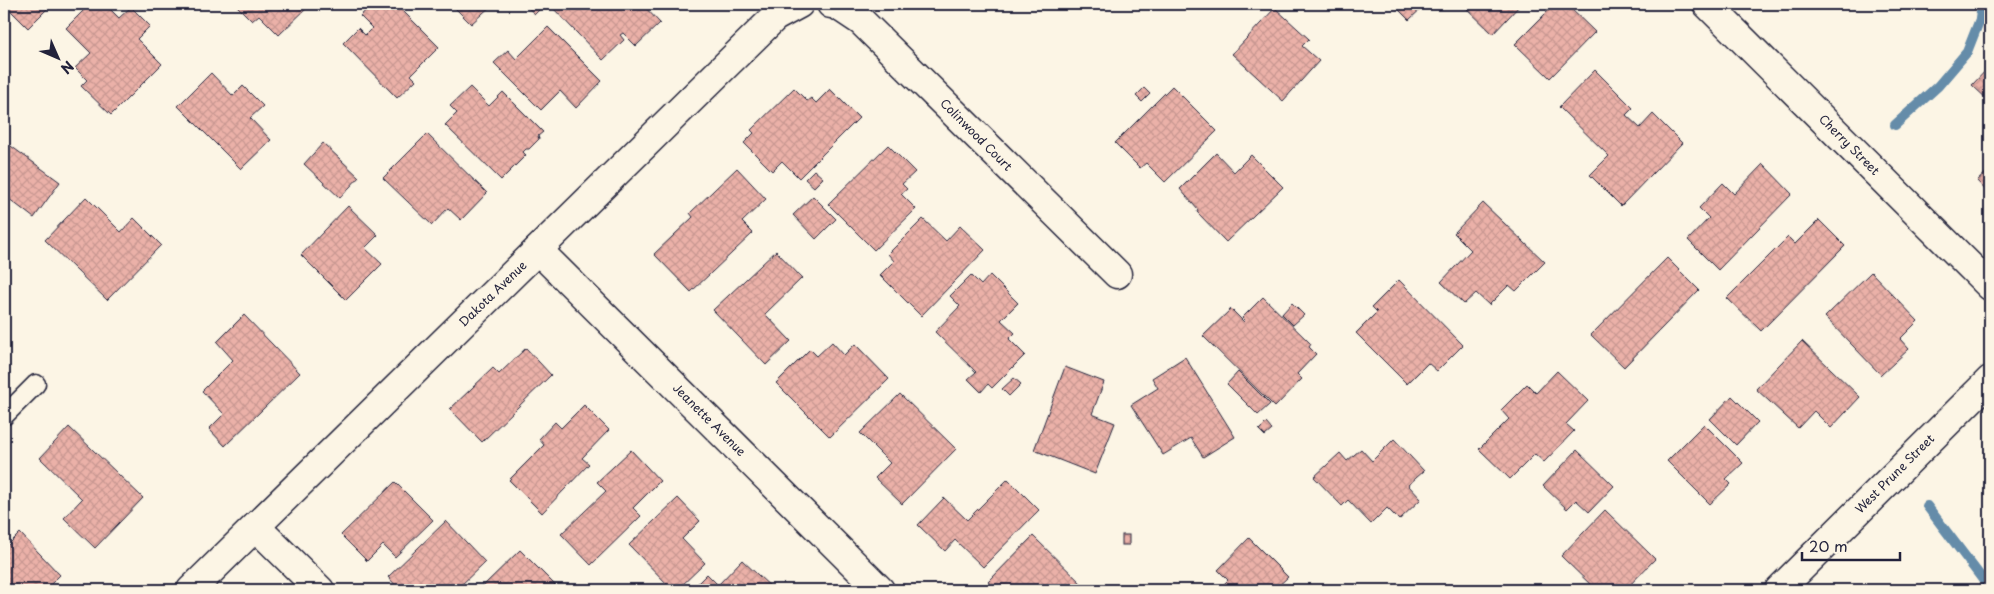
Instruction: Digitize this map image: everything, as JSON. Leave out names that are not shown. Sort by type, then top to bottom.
[{"type":"street","name":"Dakota Avenue","points":[[191,590],[775,17],[799,4]]},
{"type":"street","name":"Colinwood Court","points":[[831,4],[837,5],[861,21],[1117,274]]},
{"type":"street","name":"Cherry Street","points":[[1707,4],[1990,286]]},
{"type":"street","name":"Jeanette Avenue","points":[[538,250],[880,590]]},
{"type":"street","name":"West Prune Street","points":[[1779,590],[1990,380]]},
{"type":"street","points":[[256,526],[320,590]]},
{"type":"lane","points":[[4,416],[36,384]]},
{"type":"building","points":[[4,4],[52,4],[28,28]]},
{"type":"building","points":[[90,4],[105,4],[119,18],[131,7],[150,26],[137,39],[162,64],[111,115],[81,86],[87,80],[75,68],[91,53],[66,28]]},
{"type":"building","points":[[235,4],[311,4],[279,35],[259,15],[252,21]]},
{"type":"building","points":[[373,4],[396,4],[439,47],[411,75],[416,80],[397,98],[343,43],[358,28],[365,35],[372,28],[360,16]]},
{"type":"building","points":[[451,4],[493,4],[471,24]]},
{"type":"building","points":[[530,4],[539,4],[542,7],[535,14],[527,7]]},
{"type":"building","points":[[554,4],[626,4],[629,7],[632,4],[642,4],[660,23],[636,46],[623,33],[620,35],[624,40],[603,60],[551,6]]},
{"type":"building","points":[[671,4],[681,4],[676,9]]},
{"type":"building","points":[[1393,4],[1426,4],[1409,20]]},
{"type":"building","points":[[1462,4],[1521,4],[1493,34]]},
{"type":"building","points":[[1555,4],[1566,4],[1595,32],[1550,78],[1515,44]]},
{"type":"building","points":[[1275,8],[1309,39],[1302,46],[1319,61],[1283,101],[1232,54]]},
{"type":"building","points":[[548,27],[602,81],[576,108],[560,91],[541,110],[494,63],[508,50],[516,59]]},
{"type":"building","points":[[1990,66],[1990,102],[1972,85]]},
{"type":"building","points":[[1595,70],[1633,108],[1626,115],[1640,128],[1653,114],[1682,143],[1621,206],[1590,175],[1609,156],[1559,107]]},
{"type":"building","points":[[211,73],[233,96],[243,86],[263,106],[250,118],[271,140],[241,169],[178,106]]},
{"type":"building","points":[[1172,86],[1217,131],[1165,182],[1146,163],[1140,168],[1115,143]]},
{"type":"building","points":[[470,87],[489,106],[503,92],[543,132],[529,149],[523,152],[526,155],[501,180],[445,125],[457,113],[450,106]]},
{"type":"building","points":[[794,88],[807,101],[811,98],[816,103],[830,89],[859,118],[799,178],[782,161],[772,171],[744,143],[754,133],[751,130]]},
{"type":"building","points":[[1144,88],[1150,94],[1142,102],[1136,96]]},
{"type":"building","points":[[427,134],[487,193],[461,220],[448,208],[432,225],[383,178]]},
{"type":"building","points":[[4,141],[60,182],[34,218],[4,195]]},
{"type":"building","points":[[323,143],[359,177],[340,198],[304,164]]},
{"type":"building","points":[[888,145],[915,172],[902,184],[907,189],[901,194],[916,209],[874,250],[828,204]]},
{"type":"building","points":[[1216,153],[1234,172],[1251,155],[1283,187],[1226,242],[1197,212],[1198,210],[1180,189]]},
{"type":"building","points":[[1763,164],[1792,194],[1718,270],[1688,240],[1709,218],[1699,208],[1723,183],[1734,194]]},
{"type":"building","points":[[737,168],[766,199],[742,222],[753,233],[691,292],[654,254],[693,217],[690,213]]},
{"type":"building","points":[[1990,169],[1990,195],[1977,181]]},
{"type":"building","points":[[814,170],[823,178],[814,187],[805,179]]},
{"type":"building","points":[[813,196],[836,219],[816,239],[793,215]]},
{"type":"building","points":[[86,197],[121,232],[134,218],[161,245],[107,300],[45,240]]},
{"type":"building","points":[[1483,203],[1545,262],[1516,291],[1509,285],[1489,305],[1476,293],[1464,304],[1441,282],[1471,250],[1454,233]]},
{"type":"building","points":[[348,206],[378,235],[365,248],[382,264],[346,300],[301,255]]},
{"type":"building","points":[[923,219],[946,241],[960,226],[985,250],[921,316],[880,275],[894,261],[888,254]]},
{"type":"building","points":[[1819,220],[1845,246],[1761,331],[1727,298],[1788,237],[1795,244]]},
{"type":"building","points":[[776,251],[802,278],[765,314],[791,341],[766,365],[713,310]]},
{"type":"building","points":[[1667,258],[1699,290],[1624,367],[1591,335]]},
{"type":"building","points":[[1871,272],[1918,321],[1900,339],[1909,349],[1881,375],[1825,317]]},
{"type":"building","points":[[971,275],[981,285],[990,275],[1018,303],[1001,320],[1015,333],[1009,339],[1025,355],[992,388],[988,384],[981,392],[968,379],[976,372],[935,332],[960,306],[950,296]]},
{"type":"building","points":[[1399,280],[1463,345],[1437,371],[1428,363],[1407,384],[1356,333],[1377,312],[1372,307]]},
{"type":"building","points":[[1263,297],[1311,344],[1309,347],[1316,354],[1297,374],[1302,379],[1275,407],[1203,336],[1231,309],[1244,322],[1242,318]]},
{"type":"building","points":[[1292,303],[1304,315],[1293,325],[1282,314]]},
{"type":"building","points":[[244,315],[300,373],[225,446],[209,429],[224,414],[202,391],[233,360],[217,342]]},
{"type":"building","points":[[1802,341],[1860,397],[1831,428],[1814,411],[1798,428],[1756,389]]},
{"type":"building","points":[[832,342],[844,355],[855,344],[889,379],[830,437],[776,383],[810,349],[817,356]]},
{"type":"building","points":[[526,348],[551,375],[482,442],[450,409],[493,368],[499,374]]},
{"type":"building","points":[[1185,357],[1235,437],[1203,457],[1191,438],[1163,455],[1131,405],[1158,388],[1152,378]]},
{"type":"building","points":[[1065,367],[1104,382],[1092,414],[1115,423],[1095,474],[1034,450]]},
{"type":"building","points":[[1557,371],[1588,401],[1566,424],[1574,431],[1544,462],[1535,454],[1510,479],[1479,449],[1509,419],[1501,410],[1527,384],[1536,393]]},
{"type":"building","points":[[1238,372],[1270,404],[1258,415],[1227,384]]},
{"type":"building","points":[[1014,378],[1021,384],[1009,396],[1002,389]]},
{"type":"building","points":[[900,394],[956,449],[902,504],[875,478],[890,463],[860,433]]},
{"type":"building","points":[[1732,396],[1758,422],[1736,445],[1710,419]]},
{"type":"building","points":[[584,405],[609,430],[582,458],[589,464],[542,513],[509,480],[544,445],[539,439],[555,422],[561,428]]},
{"type":"building","points":[[1266,423],[1272,430],[1265,436],[1259,430]]},
{"type":"building","points":[[1704,424],[1743,463],[1726,479],[1731,484],[1710,504],[1667,461]]},
{"type":"building","points":[[69,427],[143,498],[95,548],[64,518],[82,499],[40,458]]},
{"type":"building","points":[[1394,439],[1424,471],[1408,485],[1421,499],[1399,520],[1387,508],[1371,524],[1348,500],[1342,506],[1314,477],[1340,453],[1347,461],[1361,449],[1372,461]]},
{"type":"building","points":[[631,450],[660,481],[633,508],[641,516],[591,565],[561,534],[606,491],[597,482]]},
{"type":"building","points":[[1577,450],[1614,486],[1589,512],[1576,500],[1567,509],[1543,486]]},
{"type":"building","points":[[1008,479],[1039,510],[983,567],[955,540],[945,551],[918,525],[944,498],[967,520]]},
{"type":"building","points":[[395,482],[433,520],[395,557],[383,545],[367,561],[341,535]]},
{"type":"building","points":[[678,498],[700,521],[682,539],[705,563],[677,590],[673,590],[629,545]]},
{"type":"building","points":[[1605,510],[1655,559],[1625,590],[1596,590],[1561,556]]},
{"type":"building","points":[[446,521],[485,562],[456,590],[400,590],[388,577]]},
{"type":"building","points":[[20,533],[60,575],[45,590],[4,590],[4,549]]},
{"type":"building","points":[[1122,535],[1129,535],[1129,545],[1122,545]]},
{"type":"building","points":[[1033,536],[1088,590],[997,590],[988,582]]},
{"type":"building","points":[[1249,538],[1288,577],[1274,590],[1218,590],[1228,580],[1218,570]]},
{"type":"building","points":[[520,550],[560,590],[488,590],[484,585]]},
{"type":"building","points":[[742,560],[774,590],[691,590],[707,574],[718,585]]},
{"type":"waterway","points":[[1895,125],[1938,86],[1967,52],[1980,19],[1982,4]]},
{"type":"waterway","points":[[1927,506],[1990,589]]}]
